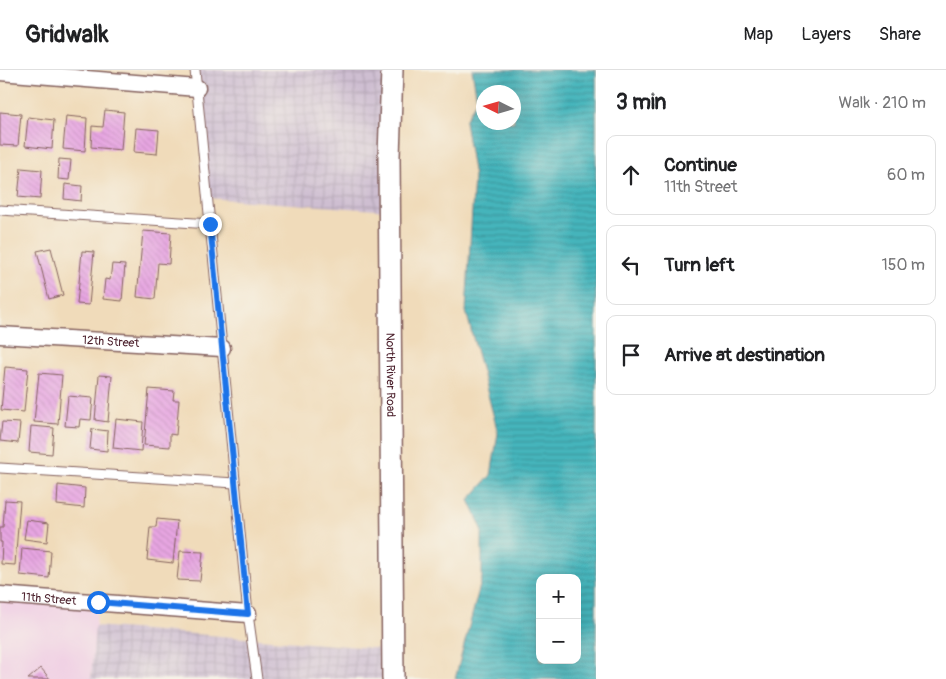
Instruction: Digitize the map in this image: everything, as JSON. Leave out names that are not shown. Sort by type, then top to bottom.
[{"type":"street","name":"North River Road","points":[[392,70],[389,165],[393,679]]},
{"type":"street","points":[[0,72],[197,88]]},
{"type":"street","name":"12th Street","points":[[0,335],[222,348]]},
{"type":"street","name":"11th Street","points":[[0,595],[248,614]]},
{"type":"lane","points":[[195,70],[248,614],[257,679]]},
{"type":"lane","points":[[0,210],[210,224]]},
{"type":"lane","points":[[0,468],[235,483]]},
{"type":"shaded area","points":[[195,70],[392,70],[389,211],[207,198]]},
{"type":"shaded area","points":[[0,595],[98,602],[91,679],[0,679]]},
{"type":"shaded area","points":[[95,626],[385,649],[385,679],[91,679]]},
{"type":"water","points":[[472,70],[596,70],[596,679],[455,679],[482,578],[482,529],[469,500],[491,475],[498,433],[466,311],[474,177],[465,121],[476,101],[476,130],[521,130],[521,85],[476,85],[476,93]]},
{"type":"building","points":[[105,110],[124,112],[121,150],[91,147],[92,126],[103,127]]},
{"type":"building","points":[[0,112],[21,114],[18,146],[0,145]]},
{"type":"building","points":[[66,116],[87,118],[85,151],[63,149]]},
{"type":"building","points":[[28,117],[54,120],[52,149],[25,146]]},
{"type":"building","points":[[136,128],[159,130],[157,154],[134,152]]},
{"type":"building","points":[[59,159],[71,160],[69,180],[58,179]]},
{"type":"building","points":[[21,168],[42,170],[40,199],[18,197]]},
{"type":"building","points":[[65,184],[82,186],[81,201],[64,199]]},
{"type":"building","points":[[143,231],[171,233],[169,264],[158,263],[155,299],[137,297]]},
{"type":"building","points":[[51,248],[63,295],[49,299],[37,251]]},
{"type":"building","points":[[82,251],[94,252],[89,305],[77,304]]},
{"type":"building","points":[[112,264],[125,265],[122,301],[103,299],[105,279],[110,280]]},
{"type":"building","points":[[5,367],[28,369],[24,412],[1,410]]},
{"type":"building","points":[[39,373],[62,375],[58,424],[34,422]]},
{"type":"building","points":[[99,375],[112,376],[108,422],[95,420]]},
{"type":"building","points":[[149,389],[174,391],[173,400],[179,400],[176,435],[170,434],[170,447],[144,445]]},
{"type":"building","points":[[68,396],[93,398],[91,420],[80,419],[79,427],[65,426]]},
{"type":"building","points":[[116,419],[143,422],[141,451],[113,448]]},
{"type":"building","points":[[2,422],[20,423],[18,443],[0,441]]},
{"type":"building","points":[[31,426],[54,428],[52,454],[29,452]]},
{"type":"building","points":[[92,429],[108,431],[107,451],[90,449]]},
{"type":"building","points":[[58,485],[85,488],[84,508],[57,505]]},
{"type":"building","points":[[5,500],[20,501],[15,565],[1,564],[2,542],[0,542],[0,527],[3,527]]},
{"type":"building","points":[[157,519],[177,521],[173,563],[147,560],[150,527],[156,527]]},
{"type":"building","points":[[27,520],[49,523],[47,542],[24,539]]},
{"type":"building","points":[[22,548],[51,551],[49,578],[20,575]]},
{"type":"building","points":[[180,551],[203,552],[200,581],[177,580]]},
{"type":"building","points":[[41,668],[50,679],[28,679]]},
{"type":"route","points":[[98,602],[248,614],[210,224]]}]
